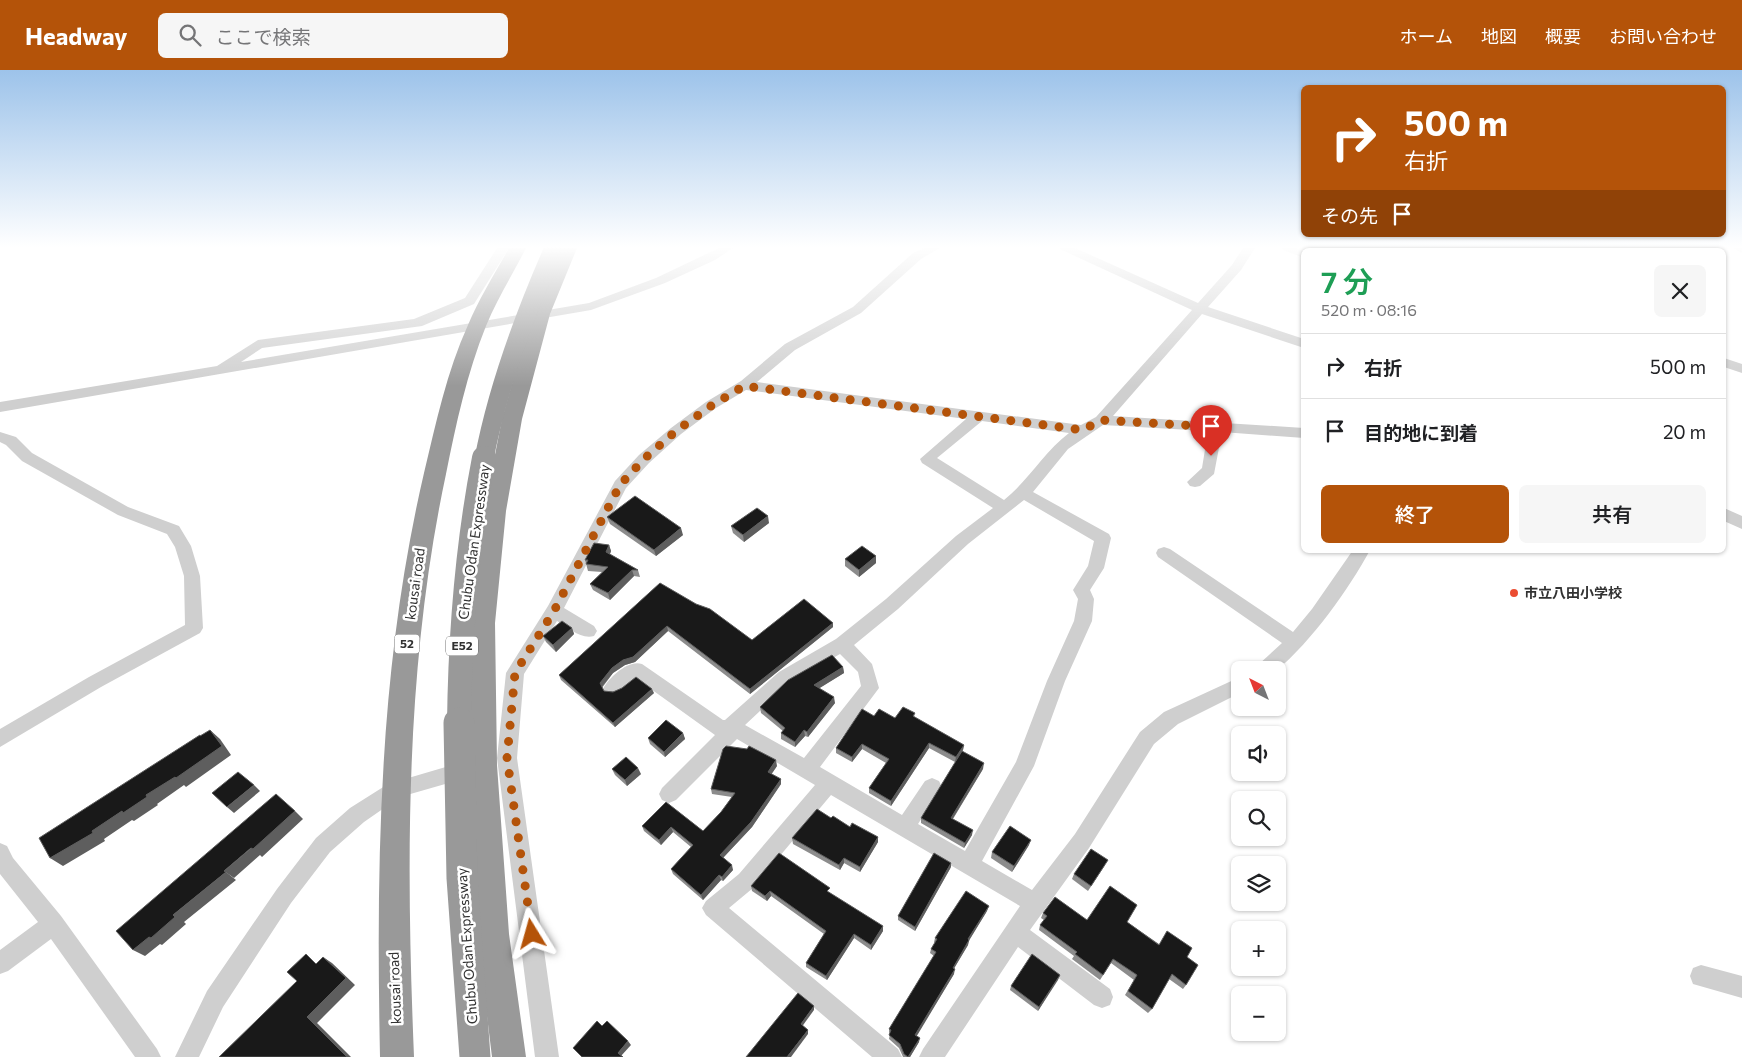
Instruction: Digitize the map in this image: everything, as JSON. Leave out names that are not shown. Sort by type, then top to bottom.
[{"type":"highway","name":"kousai road","points":[[397,1057],[393,924],[395,790],[400,704],[412,606],[425,518],[442,442],[460,374],[476,325],[492,294]]},
{"type":"highway","name":"Chubu Odan Expressway","points":[[476,1057],[466,966],[459,831],[458,720],[465,605],[471,541],[481,478],[497,404],[534,294]]},
{"type":"highway","points":[[509,1057],[493,934],[495,762],[483,623],[495,511],[512,419],[541,314],[549,294]]},
{"type":"street","points":[[216,372],[258,344],[417,323],[470,301],[474,294]]},
{"type":"street","points":[[0,407],[216,372],[591,306],[629,294]]},
{"type":"street","points":[[547,1057],[495,762],[515,673],[554,611],[620,485],[644,459],[676,431],[711,406],[744,386],[790,346],[868,302],[876,294]]},
{"type":"street","points":[[1167,294],[1200,308],[1270,330],[1301,343]]},
{"type":"street","points":[[669,794],[733,727],[785,677],[842,644],[892,604],[962,540],[1023,492],[1062,444],[1101,420],[1213,294]]},
{"type":"street","points":[[1726,363],[1742,369]]},
{"type":"street","points":[[744,386],[1083,430]]},
{"type":"street","points":[[979,416],[927,459],[1004,507]]},
{"type":"street","points":[[1101,420],[1301,433]]},
{"type":"street","points":[[1195,482],[1209,470],[1216,427]]},
{"type":"street","points":[[0,437],[11,441],[27,457],[123,511],[173,530],[184,546],[192,576],[194,628],[95,682],[0,739]]},
{"type":"street","points":[[969,865],[1024,766],[1056,681],[1084,621],[1086,599],[1081,590],[1096,568],[1103,538],[1023,492]]},
{"type":"street","points":[[1726,515],[1742,523]]},
{"type":"street","points":[[1164,553],[1294,642]]},
{"type":"street","points":[[1276,661],[1310,625],[1360,553]]},
{"type":"street","points":[[554,611],[588,632]]},
{"type":"street","points":[[806,770],[870,688],[866,669],[842,644]]},
{"type":"street","points":[[612,689],[636,669],[721,729],[733,727],[1035,903]]},
{"type":"street","points":[[931,1057],[1035,903],[1082,841],[1147,738],[1171,718],[1231,689]]},
{"type":"street","points":[[187,1057],[215,998],[284,896],[323,845],[357,815],[395,790],[495,762]]},
{"type":"street","points":[[829,783],[746,881],[713,908],[890,1057]]},
{"type":"street","points":[[905,827],[932,787]]},
{"type":"street","points":[[0,853],[6,865],[53,924],[149,1057]]},
{"type":"street","points":[[0,963],[53,924]]},
{"type":"street","points":[[1015,932],[1102,997]]},
{"type":"street","points":[[1701,976],[1742,987]]},
{"type":"building","points":[[635,496],[681,528],[654,550],[607,517]]},
{"type":"building","points":[[757,508],[768,516],[743,535],[731,526]]},
{"type":"building","points":[[594,543],[609,545],[606,552],[638,570],[632,570],[608,593],[590,584],[608,567],[586,564],[588,560],[585,560]]},
{"type":"building","points":[[862,546],[876,556],[859,570],[845,559]]},
{"type":"building","points":[[660,583],[696,604],[710,609],[752,640],[804,599],[833,623],[750,689],[667,626],[633,657],[623,660],[612,668],[600,683],[604,691],[613,692],[622,688],[636,677],[652,689],[613,723],[559,675]]},
{"type":"building","points":[[562,621],[572,628],[553,645],[543,636]]},
{"type":"building","points":[[832,655],[843,667],[814,685],[834,697],[807,732],[804,730],[795,742],[781,733],[785,728],[760,707],[788,680]]},
{"type":"building","points":[[903,707],[915,713],[913,716],[964,745],[956,757],[929,743],[891,801],[869,788],[889,759],[862,744],[852,757],[836,748],[862,709],[874,716],[879,709],[895,718]]},
{"type":"building","points":[[666,720],[683,733],[664,752],[648,738]]},
{"type":"building","points":[[210,730],[222,746],[176,778],[146,795],[147,797],[123,813],[122,811],[92,831],[93,833],[50,858],[39,838]]},
{"type":"building","points":[[726,746],[747,749],[749,746],[776,760],[768,772],[781,779],[751,822],[720,855],[732,865],[722,877],[719,875],[701,895],[671,869],[693,845],[671,827],[659,840],[642,826],[666,802],[703,831],[721,812],[735,793],[711,789],[723,749]]},
{"type":"building","points":[[962,751],[984,763],[951,818],[973,830],[965,843],[921,818]]},
{"type":"building","points":[[626,757],[638,768],[625,780],[612,769]]},
{"type":"building","points":[[238,772],[254,785],[227,807],[212,793]]},
{"type":"building","points":[[276,794],[295,811],[253,849],[251,848],[224,871],[226,872],[173,915],[175,917],[151,938],[149,937],[133,950],[116,931]]},
{"type":"building","points":[[817,809],[831,818],[833,816],[850,827],[852,823],[878,837],[860,867],[844,858],[839,865],[792,838]]},
{"type":"building","points":[[1010,826],[1031,840],[1014,866],[992,852]]},
{"type":"building","points":[[1091,849],[1108,860],[1091,886],[1074,874]]},
{"type":"building","points":[[779,853],[830,888],[827,891],[883,926],[871,945],[854,934],[826,976],[806,963],[826,931],[770,891],[765,896],[751,886]]},
{"type":"building","points":[[934,853],[951,863],[915,927],[898,916]]},
{"type":"building","points":[[1110,886],[1137,905],[1127,922],[1159,945],[1167,931],[1192,948],[1187,957],[1198,965],[1186,985],[1172,974],[1152,1009],[1128,991],[1137,975],[1113,959],[1103,975],[1075,954],[1077,952],[1040,925],[1047,916],[1043,913],[1055,897],[1087,920]]},
{"type":"building","points":[[966,891],[989,906],[968,939],[953,968],[955,969],[915,1035],[920,1038],[908,1057],[904,1054],[900,1044],[889,1035],[891,1030],[889,1029],[936,952],[931,949],[937,939],[935,938]]},
{"type":"building","points":[[306,954],[316,964],[323,957],[346,978],[307,1017],[347,1057],[219,1057],[297,981],[287,972]]},
{"type":"building","points":[[1032,954],[1060,975],[1039,1007],[1011,986]]},
{"type":"building","points":[[798,993],[814,1006],[801,1024],[808,1030],[787,1057],[746,1057]]},
{"type":"building","points":[[597,1021],[602,1026],[607,1021],[628,1041],[618,1053],[623,1057],[582,1057],[573,1048]]},
{"type":"place","name":"市立八田小学校","points":[[1514,593]]},
{"type":"route","points":[[532,934],[507,758],[515,673],[554,611],[620,485],[644,459],[676,431],[711,406],[744,386],[1083,430],[1101,420],[1216,427],[1211,456]]}]
